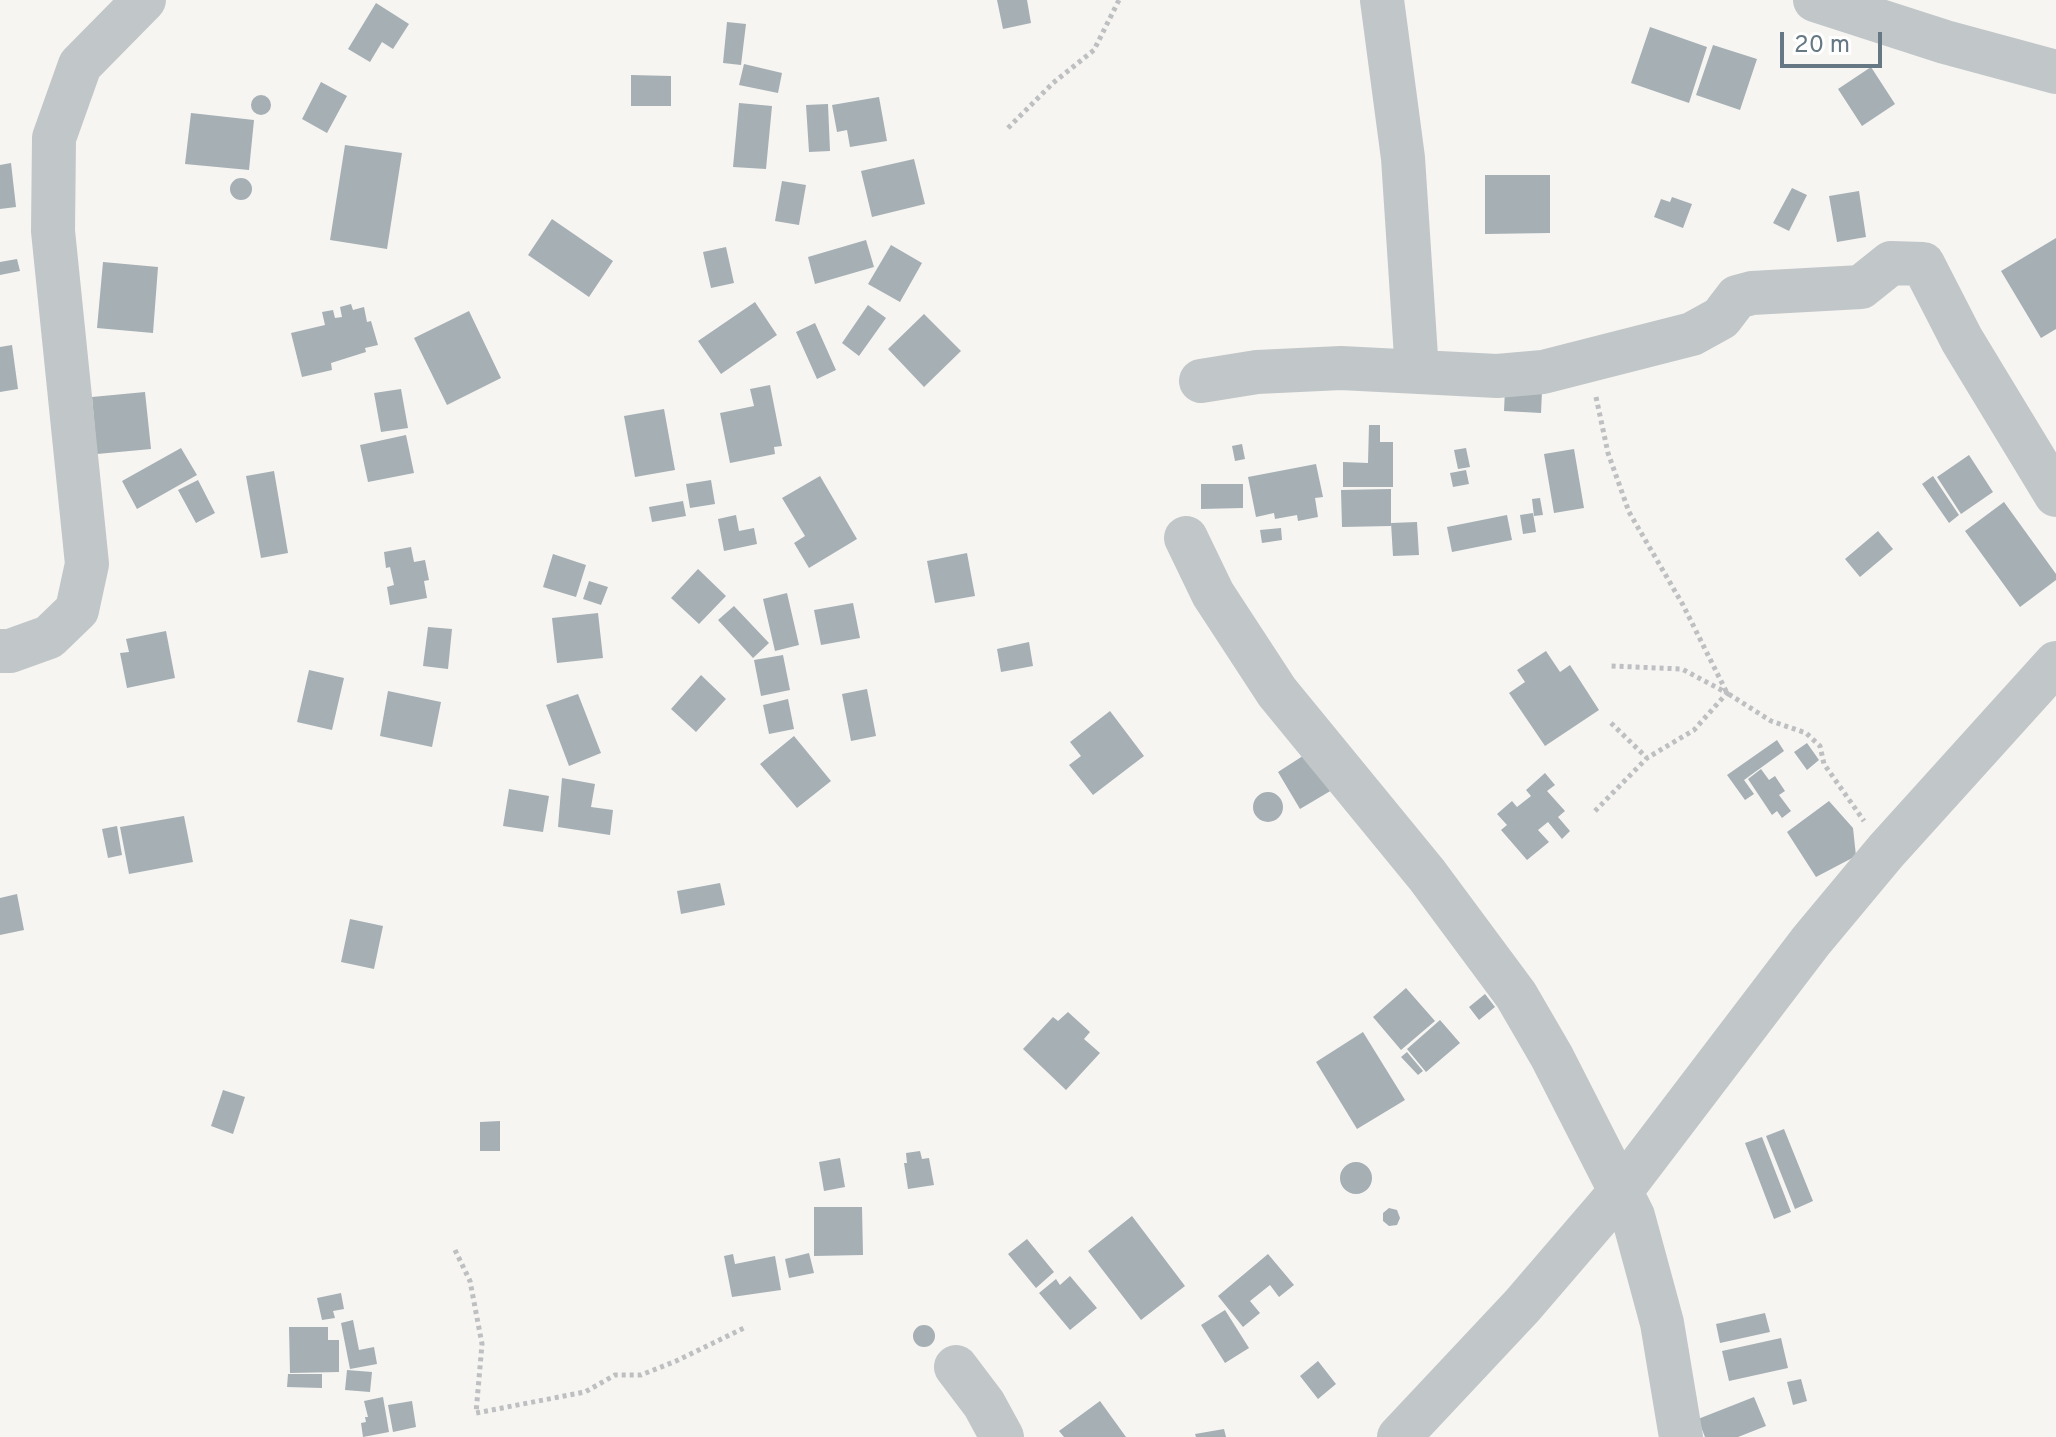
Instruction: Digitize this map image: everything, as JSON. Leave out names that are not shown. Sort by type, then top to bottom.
[{"type":"street","points":[[0,651],[10,651],[49,637],[77,610],[87,564],[53,231],[54,138],[80,65],[144,0]]},
{"type":"street","points":[[1382,0],[1403,158],[1417,372]]},
{"type":"street","points":[[1815,0],[1945,42],[2056,72]]},
{"type":"street","points":[[1201,381],[1257,372],[1341,368],[1497,376],[1543,372],[1692,334],[1721,318],[1737,297],[1752,293],[1861,287],[1891,263],[1923,264],[1962,340],[2056,495]]},
{"type":"street","points":[[1186,538],[1213,594],[1277,692],[1427,875],[1516,995],[1552,1057],[1633,1216],[1662,1323],[1681,1437]]},
{"type":"street","points":[[1399,1437],[1522,1306],[1620,1192],[1811,941],[1886,851],[2056,663]]},
{"type":"street","points":[[956,1367],[984,1404],[1002,1437]]},
{"type":"path","points":[[1008,128],[1053,83],[1094,50],[1119,0]]},
{"type":"path","points":[[1583,361],[1597,401],[1608,453],[1629,512],[1683,605],[1727,693]]},
{"type":"path","points":[[1611,666],[1682,669],[1771,721],[1806,733],[1820,746],[1824,764],[1886,851]]},
{"type":"path","points":[[1595,811],[1647,758],[1694,730],[1727,693]]},
{"type":"path","points":[[1611,723],[1647,758]]},
{"type":"path","points":[[455,1250],[470,1281],[482,1344],[476,1413],[585,1392],[615,1375],[641,1375],[744,1328]]},
{"type":"building","points":[[997,0],[1027,0],[1031,23],[1003,29]]},
{"type":"building","points":[[376,3],[409,24],[393,49],[382,42],[370,62],[348,49]]},
{"type":"building","points":[[727,22],[746,24],[741,65],[723,63]]},
{"type":"building","points":[[1650,27],[1707,47],[1689,103],[1631,83]]},
{"type":"building","points":[[1713,45],[1757,59],[1740,110],[1696,95]]},
{"type":"building","points":[[744,64],[782,73],[778,93],[739,85]]},
{"type":"building","points":[[1871,67],[1895,104],[1862,126],[1838,89]]},
{"type":"building","points":[[631,75],[671,76],[671,106],[631,106]]},
{"type":"building","points":[[321,82],[347,96],[327,133],[302,119]]},
{"type":"building","points":[[261,95],[268,98],[271,105],[268,112],[261,115],[254,112],[251,105],[254,98]]},
{"type":"building","points":[[879,97],[887,141],[850,147],[847,130],[837,132],[832,105]]},
{"type":"building","points":[[739,103],[772,106],[766,169],[733,167]]},
{"type":"building","points":[[828,104],[830,151],[809,152],[806,105]]},
{"type":"building","points":[[191,113],[254,120],[249,170],[185,164]]},
{"type":"building","points":[[345,145],[402,153],[387,249],[330,240]]},
{"type":"building","points":[[914,159],[925,204],[872,217],[861,171]]},
{"type":"building","points":[[11,163],[16,207],[0,209],[0,165]]},
{"type":"building","points":[[1485,175],[1550,175],[1550,233],[1485,234]]},
{"type":"building","points":[[241,178],[249,181],[252,189],[249,197],[241,200],[233,197],[230,189],[233,181]]},
{"type":"building","points":[[782,181],[806,185],[799,225],[775,221]]},
{"type":"building","points":[[1792,188],[1807,195],[1789,231],[1773,223]]},
{"type":"building","points":[[1859,191],[1866,237],[1837,242],[1829,196]]},
{"type":"building","points":[[1672,197],[1692,204],[1683,228],[1654,217],[1661,199],[1670,202]]},
{"type":"building","points":[[552,219],[613,261],[589,297],[528,255]]},
{"type":"building","points":[[2056,238],[2056,329],[2041,338],[2001,271]]},
{"type":"building","points":[[866,240],[874,267],[815,284],[808,257]]},
{"type":"building","points":[[891,245],[922,263],[900,302],[868,284]]},
{"type":"building","points":[[726,247],[734,283],[711,288],[703,252]]},
{"type":"building","points":[[17,259],[20,271],[0,275],[0,262]]},
{"type":"building","points":[[103,262],[158,267],[153,333],[97,328]]},
{"type":"building","points":[[755,302],[777,335],[721,374],[698,341]]},
{"type":"building","points":[[351,304],[353,310],[364,307],[378,345],[331,363],[332,370],[302,377],[291,333],[325,325],[322,312],[333,310],[335,318],[342,317],[340,307]]},
{"type":"building","points":[[868,305],[886,318],[859,356],[842,343]]},
{"type":"building","points":[[469,311],[501,378],[447,405],[414,338]]},
{"type":"building","points":[[924,314],[961,351],[924,387],[888,349]]},
{"type":"building","points":[[815,323],[836,370],[817,379],[796,332]]},
{"type":"building","points":[[12,345],[18,389],[0,392],[0,347]]},
{"type":"building","points":[[770,385],[782,446],[774,447],[775,454],[730,463],[720,413],[754,406],[750,389]]},
{"type":"building","points":[[401,389],[408,428],[381,432],[374,393]]},
{"type":"building","points":[[1505,389],[1542,391],[1541,413],[1504,411]]},
{"type":"building","points":[[145,392],[151,449],[97,454],[92,397]]},
{"type":"building","points":[[664,409],[675,470],[635,477],[624,416]]},
{"type":"building","points":[[1369,425],[1380,425],[1380,442],[1393,442],[1393,487],[1343,487],[1343,462],[1368,463]]},
{"type":"building","points":[[406,435],[414,473],[368,482],[360,445]]},
{"type":"building","points":[[1242,444],[1245,459],[1235,461],[1232,446]]},
{"type":"building","points":[[181,448],[197,475],[137,509],[122,481]]},
{"type":"building","points":[[1466,448],[1470,467],[1458,469],[1454,450]]},
{"type":"building","points":[[1574,449],[1584,508],[1554,513],[1544,454]]},
{"type":"building","points":[[1969,455],[1993,492],[1961,514],[1937,477]]},
{"type":"building","points":[[1316,464],[1323,497],[1315,498],[1318,517],[1298,521],[1297,515],[1275,519],[1274,513],[1256,517],[1248,477]]},
{"type":"building","points":[[1466,470],[1469,484],[1453,487],[1450,473]]},
{"type":"building","points":[[274,471],[288,553],[261,558],[246,476]]},
{"type":"building","points":[[820,476],[857,539],[809,568],[794,543],[805,536],[782,498]]},
{"type":"building","points":[[1933,476],[1959,515],[1949,523],[1922,484]]},
{"type":"building","points":[[198,480],[215,513],[196,523],[178,490]]},
{"type":"building","points":[[711,480],[715,504],[690,508],[686,484]]},
{"type":"building","points":[[1201,484],[1243,484],[1243,508],[1201,509]]},
{"type":"building","points":[[1391,489],[1391,526],[1342,527],[1341,490]]},
{"type":"building","points":[[1540,498],[1543,515],[1534,516],[1532,499]]},
{"type":"building","points":[[683,501],[686,516],[652,522],[649,507]]},
{"type":"building","points":[[2004,502],[2056,574],[2056,580],[2020,607],[1965,531]]},
{"type":"building","points":[[1533,513],[1536,532],[1523,534],[1520,515]]},
{"type":"building","points":[[736,515],[739,531],[754,528],[757,544],[724,551],[718,519]]},
{"type":"building","points":[[1507,515],[1512,540],[1452,552],[1447,527]]},
{"type":"building","points":[[1417,522],[1419,555],[1393,556],[1391,523]]},
{"type":"building","points":[[1281,528],[1282,540],[1262,543],[1260,530]]},
{"type":"building","points":[[1878,531],[1893,549],[1860,577],[1845,559]]},
{"type":"building","points":[[411,547],[414,562],[425,560],[429,580],[424,581],[427,598],[390,605],[387,587],[394,585],[390,567],[386,568],[384,552]]},
{"type":"building","points":[[967,553],[975,596],[935,603],[927,561]]},
{"type":"building","points":[[553,554],[586,565],[576,597],[543,587]]},
{"type":"building","points":[[698,569],[726,596],[699,624],[671,598]]},
{"type":"building","points":[[589,581],[608,587],[601,605],[583,599]]},
{"type":"building","points":[[787,593],[799,645],[775,651],[763,599]]},
{"type":"building","points":[[853,603],[860,638],[821,645],[814,610]]},
{"type":"building","points":[[734,606],[769,643],[753,658],[718,620]]},
{"type":"building","points":[[598,613],[603,658],[557,663],[552,618]]},
{"type":"building","points":[[428,627],[452,629],[448,669],[423,666]]},
{"type":"building","points":[[166,631],[175,678],[127,688],[120,653],[129,652],[126,639]]},
{"type":"building","points":[[1029,642],[1033,666],[1001,672],[997,649]]},
{"type":"building","points":[[1546,651],[1560,672],[1570,665],[1599,710],[1545,746],[1509,693],[1525,682],[1517,670]]},
{"type":"building","points":[[783,655],[790,690],[761,696],[754,660]]},
{"type":"building","points":[[309,670],[344,678],[332,730],[297,722]]},
{"type":"building","points":[[701,675],[726,699],[696,732],[671,709]]},
{"type":"building","points":[[867,689],[876,736],[851,741],[842,694]]},
{"type":"building","points":[[388,691],[441,702],[432,747],[380,736]]},
{"type":"building","points":[[578,694],[601,753],[569,766],[546,705]]},
{"type":"building","points":[[788,699],[794,729],[769,734],[763,705]]},
{"type":"building","points":[[1110,711],[1144,756],[1093,795],[1069,765],[1081,756],[1070,742]]},
{"type":"building","points":[[794,736],[831,781],[797,808],[760,764]]},
{"type":"building","points":[[1777,740],[1784,751],[1744,780],[1754,794],[1745,800],[1727,775]]},
{"type":"building","points":[[1807,743],[1819,760],[1807,770],[1794,752]]},
{"type":"building","points":[[1309,752],[1332,790],[1300,809],[1278,772]]},
{"type":"building","points":[[1761,769],[1769,780],[1775,776],[1785,791],[1779,795],[1791,811],[1782,818],[1777,811],[1772,815],[1748,779]]},
{"type":"building","points":[[1545,773],[1555,785],[1547,791],[1565,811],[1558,817],[1570,831],[1562,839],[1548,822],[1538,830],[1549,842],[1527,860],[1501,830],[1507,825],[1497,814],[1512,801],[1517,807],[1531,796],[1526,790]]},
{"type":"building","points":[[562,778],[595,784],[591,807],[613,810],[610,835],[558,827]]},
{"type":"building","points":[[509,789],[549,796],[543,832],[503,826]]},
{"type":"building","points":[[1268,792],[1279,796],[1283,807],[1279,818],[1268,822],[1257,818],[1253,807],[1257,796]]},
{"type":"building","points":[[1829,801],[1853,828],[1856,856],[1816,877],[1787,832]]},
{"type":"building","points":[[184,816],[193,862],[129,874],[120,827]]},
{"type":"building","points":[[117,826],[122,855],[108,858],[102,829]]},
{"type":"building","points":[[720,883],[725,905],[681,914],[677,891]]},
{"type":"building","points":[[17,894],[24,930],[0,935],[0,898]]},
{"type":"building","points":[[350,919],[383,926],[374,969],[341,962]]},
{"type":"building","points":[[1406,988],[1435,1021],[1401,1050],[1373,1017]]},
{"type":"building","points":[[1485,994],[1495,1007],[1479,1020],[1469,1007]]},
{"type":"building","points":[[1068,1012],[1090,1032],[1084,1039],[1100,1053],[1066,1090],[1023,1049],[1053,1017],[1058,1021]]},
{"type":"building","points":[[1440,1020],[1460,1043],[1426,1072],[1407,1049]]},
{"type":"building","points":[[1363,1032],[1405,1100],[1357,1129],[1316,1062]]},
{"type":"building","points":[[1407,1052],[1423,1071],[1418,1075],[1401,1057]]},
{"type":"building","points":[[223,1090],[245,1097],[233,1134],[211,1126]]},
{"type":"building","points":[[500,1121],[500,1151],[480,1151],[480,1122]]},
{"type":"building","points":[[1784,1129],[1813,1201],[1795,1209],[1766,1136]]},
{"type":"building","points":[[1762,1137],[1791,1212],[1774,1219],[1745,1143]]},
{"type":"building","points":[[920,1151],[922,1159],[929,1158],[934,1185],[908,1189],[904,1163],[907,1163],[906,1153]]},
{"type":"building","points":[[840,1158],[845,1187],[824,1191],[819,1162]]},
{"type":"building","points":[[1356,1162],[1368,1166],[1372,1178],[1368,1190],[1356,1194],[1344,1190],[1340,1178],[1344,1166]]},
{"type":"building","points":[[814,1207],[862,1207],[863,1255],[814,1256]]},
{"type":"building","points":[[1389,1208],[1397,1210],[1400,1218],[1397,1225],[1389,1226],[1383,1221],[1383,1213]]},
{"type":"building","points":[[1132,1216],[1185,1286],[1141,1320],[1088,1251]]},
{"type":"building","points":[[1027,1239],[1054,1272],[1036,1288],[1008,1254]]},
{"type":"building","points":[[809,1253],[814,1273],[789,1278],[785,1259]]},
{"type":"building","points":[[733,1254],[735,1264],[775,1256],[781,1290],[732,1297],[724,1256]]},
{"type":"building","points":[[1268,1254],[1294,1285],[1279,1297],[1270,1285],[1250,1301],[1260,1313],[1243,1327],[1218,1296]]},
{"type":"building","points":[[1070,1276],[1097,1308],[1070,1330],[1039,1293],[1056,1279],[1060,1285]]},
{"type":"building","points":[[341,1293],[344,1309],[333,1311],[335,1318],[322,1320],[317,1298]]},
{"type":"building","points":[[1225,1310],[1249,1348],[1225,1363],[1201,1325]]},
{"type":"building","points":[[1765,1313],[1770,1332],[1720,1343],[1716,1324]]},
{"type":"building","points":[[353,1320],[359,1350],[374,1347],[377,1364],[350,1369],[341,1323]]},
{"type":"building","points":[[920,1325],[928,1325],[935,1336],[928,1347],[920,1347],[913,1340],[913,1332]]},
{"type":"building","points":[[289,1327],[328,1327],[328,1340],[339,1340],[339,1372],[290,1373]]},
{"type":"building","points":[[1781,1338],[1788,1368],[1729,1381],[1722,1351]]},
{"type":"building","points":[[1318,1361],[1336,1384],[1318,1399],[1300,1376]]},
{"type":"building","points":[[347,1370],[372,1372],[370,1392],[345,1390]]},
{"type":"building","points":[[288,1374],[322,1374],[322,1388],[287,1387]]},
{"type":"building","points":[[1801,1379],[1807,1401],[1793,1405],[1787,1382]]},
{"type":"building","points":[[383,1397],[389,1432],[363,1437],[361,1423],[366,1422],[365,1417],[368,1417],[364,1401]]},
{"type":"building","points":[[1754,1397],[1766,1426],[1738,1437],[1705,1437],[1698,1419]]},
{"type":"building","points":[[412,1401],[416,1427],[393,1432],[388,1405]]},
{"type":"building","points":[[1100,1401],[1126,1437],[1064,1437],[1059,1431]]},
{"type":"building","points":[[1224,1429],[1226,1437],[1196,1437],[1195,1434]]}]
